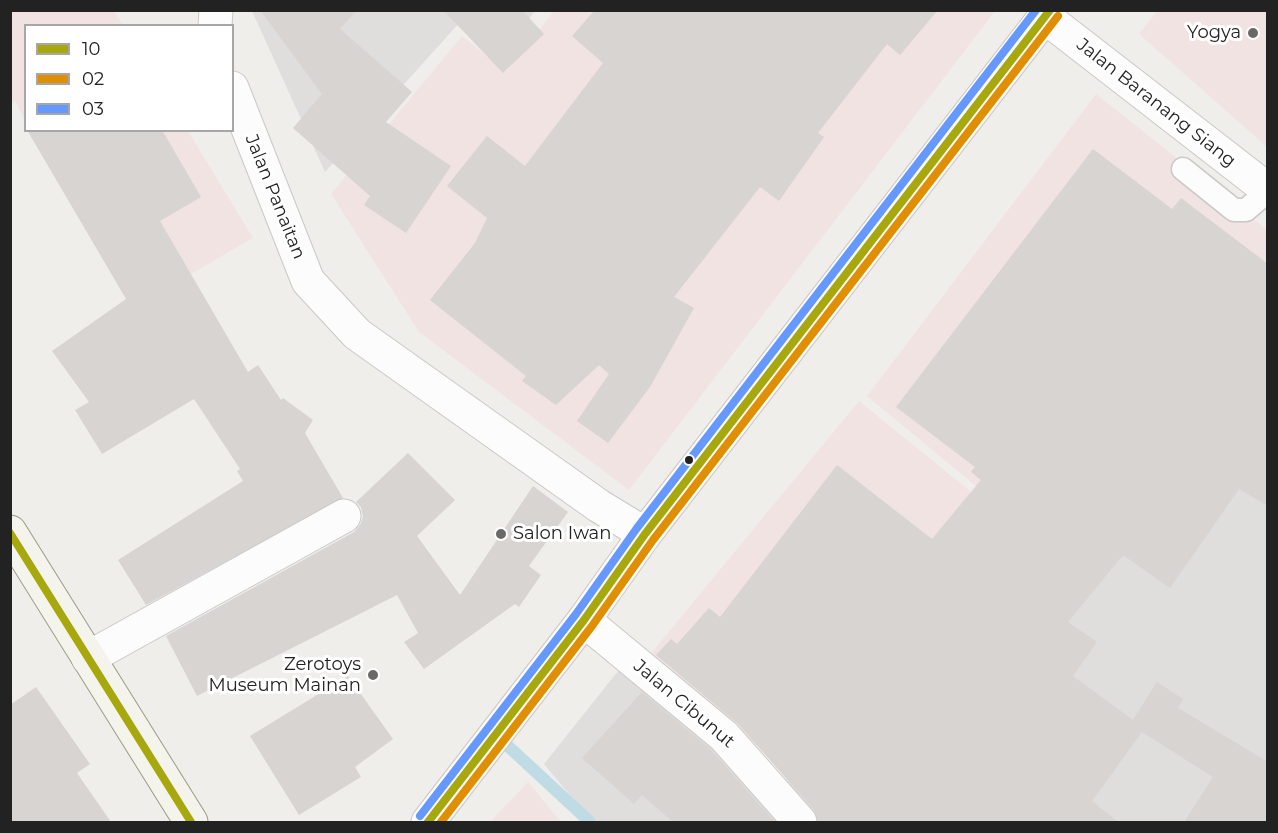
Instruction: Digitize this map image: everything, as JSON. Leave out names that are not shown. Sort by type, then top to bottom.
[{"type":"main road","points":[[10,531],[191,822]]},
{"type":"street","name":"Jalan Baranang Siang","points":[[1047,14],[1268,190]]},
{"type":"street","points":[[428,822],[584,620],[645,534],[1047,14]]},
{"type":"street","name":"Jalan Panaitan","points":[[234,93],[308,280],[357,334],[599,506],[645,534]]},
{"type":"street","points":[[88,658],[344,516]]},
{"type":"street","name":"Jalan Cibunut","points":[[584,620],[724,736],[800,822]]},
{"type":"lane","points":[[1183,169],[1234,210],[1246,210],[1268,190]]},
{"type":"shaded area","points":[[11,10],[114,11],[122,24],[24,24],[24,118],[15,101],[11,103]]},
{"type":"shaded area","points":[[252,11],[535,11],[502,53],[461,21],[325,172]]},
{"type":"shaded area","points":[[554,11],[995,11],[629,490],[419,332],[331,194],[462,36],[506,72]]},
{"type":"shaded area","points":[[1157,11],[1267,11],[1267,147],[1139,34]]},
{"type":"shaded area","points":[[1096,94],[1267,230],[1267,259],[1047,545],[867,396]]},
{"type":"shaded area","points":[[33,132],[189,132],[253,238],[134,307]]},
{"type":"shaded area","points":[[859,401],[1039,547],[807,786],[648,657]]},
{"type":"shaded area","points":[[1267,408],[1267,822],[592,822],[544,764],[630,656],[807,796]]},
{"type":"shaded area","points":[[528,782],[561,822],[490,822]]},
{"type":"building","points":[[260,10],[357,10],[340,29],[412,92],[386,122],[451,166],[406,233],[364,205],[370,196],[293,128],[322,94]]},
{"type":"building","points":[[443,10],[522,10],[544,34],[503,73]]},
{"type":"building","points":[[595,10],[938,10],[900,55],[887,44],[818,133],[824,137],[779,201],[760,187],[674,297],[694,308],[650,387],[608,443],[577,421],[609,374],[599,365],[556,405],[522,381],[526,376],[430,300],[475,243],[487,218],[447,186],[487,136],[525,166],[603,63],[572,36]]},
{"type":"building","points":[[28,132],[163,132],[201,197],[160,221],[248,372],[258,365],[281,400],[283,398],[313,420],[305,433],[343,498],[146,605],[118,560],[243,481],[237,471],[240,469],[194,399],[102,454],[75,410],[89,402],[52,351],[126,299]]},
{"type":"building","points":[[1093,149],[1172,209],[1181,198],[1268,264],[1268,506],[1239,489],[1170,588],[1123,555],[1068,622],[1097,642],[1073,676],[1133,720],[1157,682],[1183,699],[1178,708],[1268,762],[1268,822],[1184,822],[1213,777],[1142,732],[1092,801],[1118,822],[818,822],[814,810],[738,724],[656,655],[671,639],[677,644],[709,608],[720,617],[837,465],[932,539],[981,480],[971,472],[975,467],[896,407]]},
{"type":"building","points":[[408,453],[455,500],[417,536],[460,595],[533,486],[568,512],[529,566],[541,575],[519,607],[515,604],[424,669],[404,642],[418,633],[397,595],[197,696],[166,636],[354,532],[363,517],[361,507],[356,502]]},
{"type":"building","points":[[348,676],[393,739],[355,767],[361,777],[299,815],[250,736]]},
{"type":"building","points":[[36,687],[90,764],[77,773],[111,822],[10,822],[10,705]]},
{"type":"building","points":[[642,692],[711,750],[775,822],[673,822],[642,795],[634,804],[582,758]]},
{"type":"waterway","points":[[509,747],[590,822]]},
{"type":"transit line","name":"03","points":[[420,816],[576,614],[637,528],[1036,10]]},
{"type":"transit line","name":"10","points":[[428,822],[584,620],[645,534],[1050,10]]},
{"type":"transit line","name":"02","points":[[441,822],[592,626],[653,540],[1058,16]]},
{"type":"transit line","name":"10","points":[[10,533],[191,822]]},
{"type":"place","name":"Yogya","points":[[1253,33]]},
{"type":"place","name":"Salon Iwan","points":[[501,534]]},
{"type":"place","name":"Zerotoys Museum Mainan","points":[[373,675]]}]
